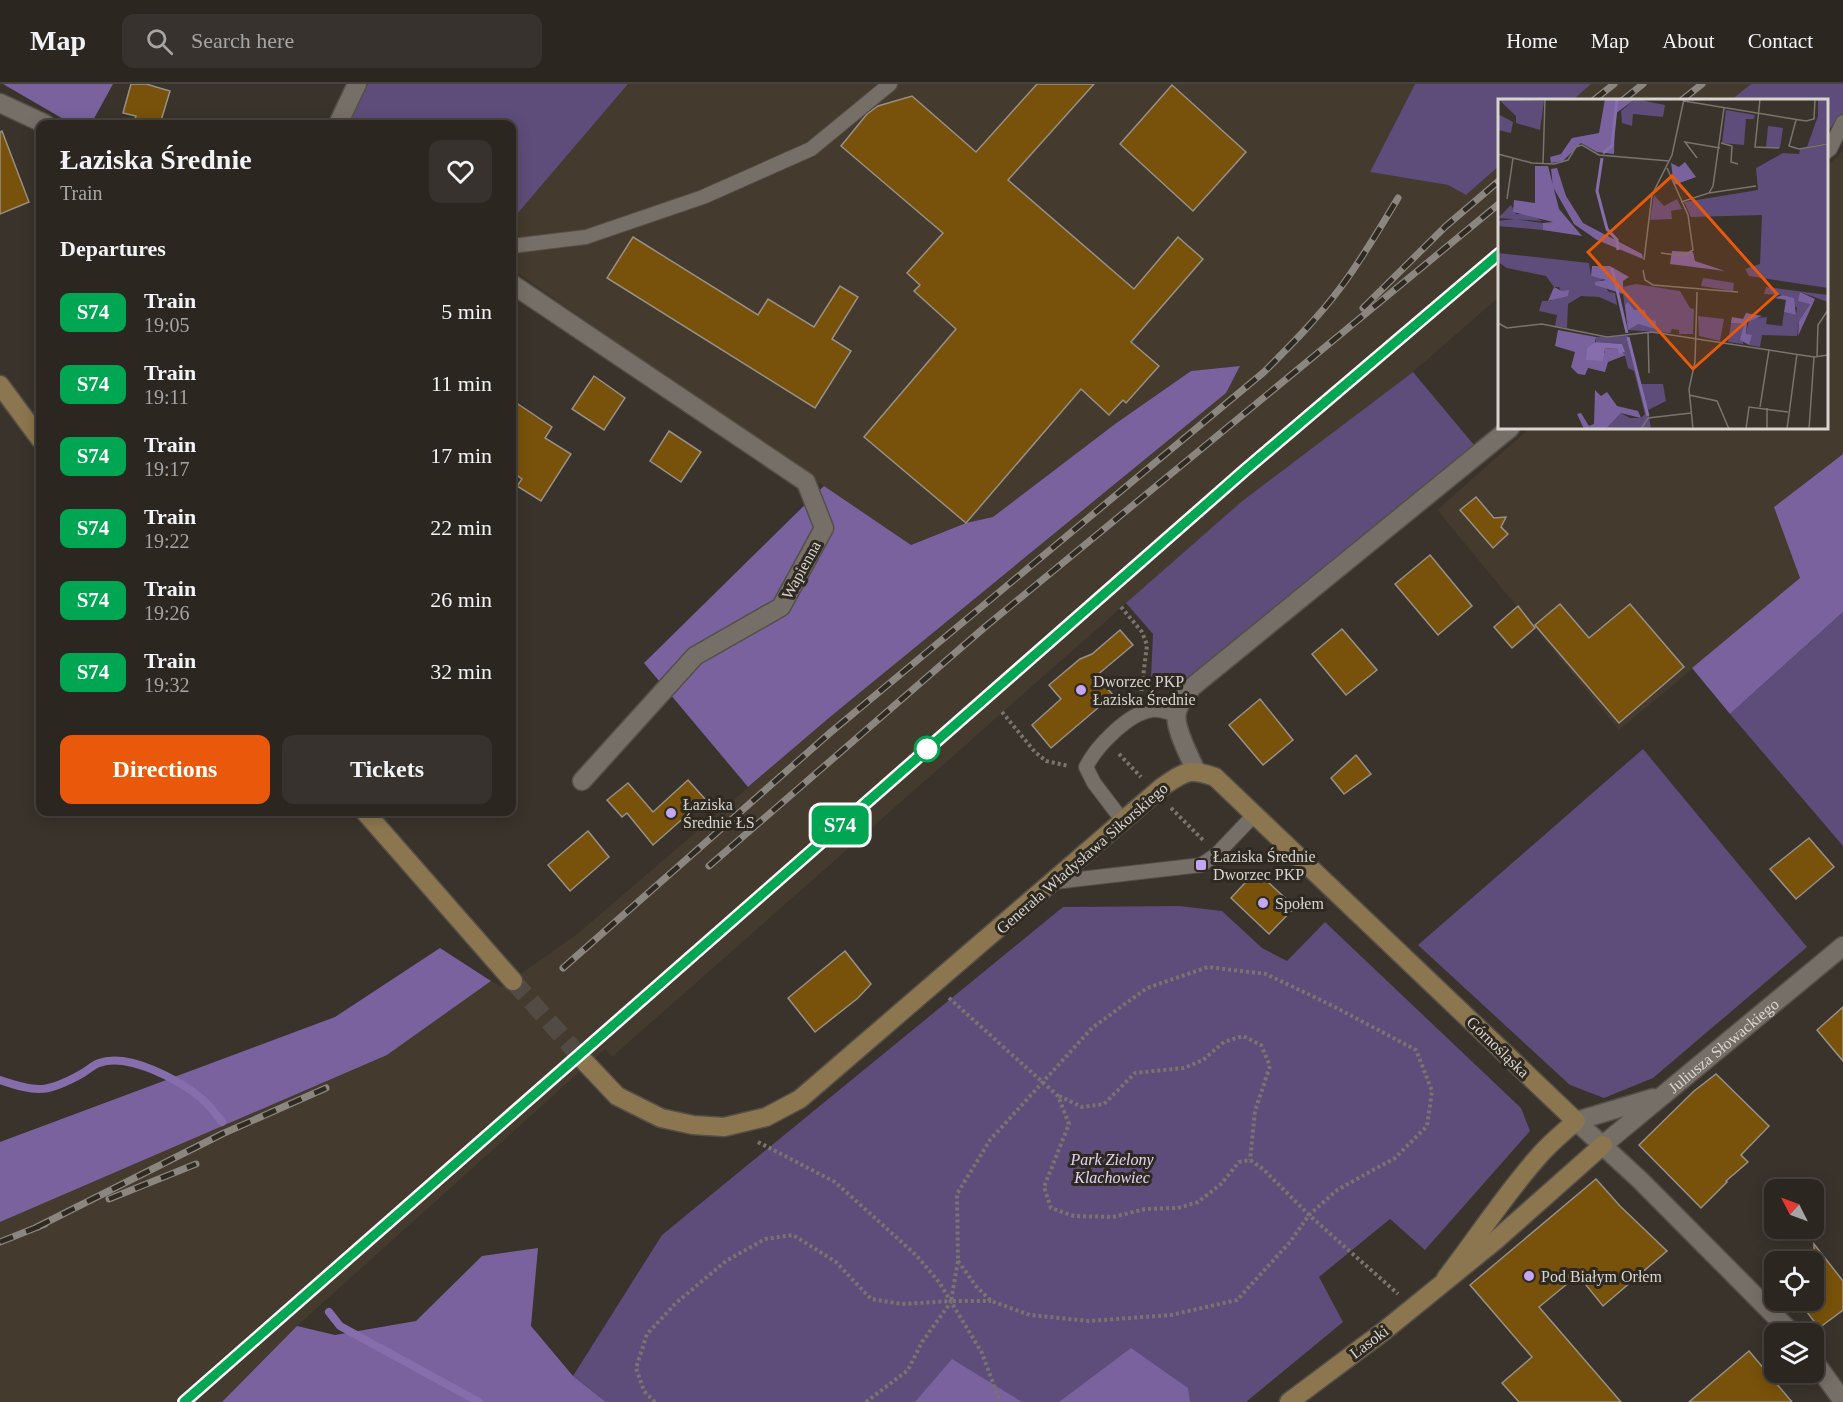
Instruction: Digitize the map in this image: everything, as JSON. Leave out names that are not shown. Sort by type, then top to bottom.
[{"type":"street","points":[[340,120],[357,84]]},
{"type":"street","points":[[0,103],[36,120]]},
{"type":"street","name":"Wapienna","points":[[516,287],[806,482],[824,528],[781,608],[695,656],[582,781]]},
{"type":"street","points":[[0,385],[36,434]]},
{"type":"street","points":[[1196,771],[1179,729],[1176,714],[1182,700],[1192,687],[1509,429]]},
{"type":"street","name":"Górnośląska","points":[[1196,771],[1215,777],[1603,1145],[1782,1323]]},
{"type":"street","name":"Generała Władysława Sikorskiego","points":[[585,1062],[617,1096],[661,1118],[693,1125],[724,1127],[766,1116],[800,1099],[1162,787],[1180,775],[1196,771]]},
{"type":"street","points":[[369,816],[513,981]]},
{"type":"street","name":"Juliusza Słowackiego","points":[[1603,1145],[1843,946]]},
{"type":"street","points":[[1446,1278],[1483,1231],[1514,1185],[1540,1154],[1576,1121],[1660,1096]]},
{"type":"street","points":[[1446,1278],[1496,1240],[1603,1145]]},
{"type":"street","name":"Lasoki","points":[[1288,1402],[1384,1331],[1446,1278]]},
{"type":"street","points":[[1824,1375],[1843,1401]]},
{"type":"lane","points":[[516,246],[586,237],[703,198],[811,149],[890,84]]},
{"type":"lane","points":[[1828,151],[1843,122]]},
{"type":"lane","points":[[1124,821],[1094,783],[1086,767],[1093,753],[1129,720],[1152,710],[1176,714]]},
{"type":"lane","points":[[1054,882],[1201,865],[1216,855],[1254,815]]},
{"type":"path","points":[[1121,607],[1142,632],[1147,645],[1139,716]]},
{"type":"path","points":[[1018,662],[1027,670]]},
{"type":"path","points":[[1002,712],[1035,752],[1046,761],[1086,767]]},
{"type":"path","points":[[655,1402],[644,1391],[636,1368],[647,1334],[676,1303],[726,1261],[765,1239],[793,1235],[836,1262],[871,1299],[902,1304],[951,1301],[991,1301],[1030,1315],[1089,1321],[1171,1315],[1237,1300],[1290,1242],[1309,1215],[1337,1190],[1395,1158],[1427,1126],[1432,1091],[1416,1050],[1266,974],[1208,967],[1147,988],[1092,1028],[990,1140],[957,1194],[958,1261],[951,1301],[922,1342],[908,1370],[866,1402]]},
{"type":"path","points":[[949,998],[1058,1096],[1082,1107],[1104,1104],[1135,1073],[1184,1068],[1203,1060],[1224,1042],[1243,1036],[1261,1044],[1270,1066],[1256,1111],[1250,1160]]},
{"type":"path","points":[[1058,1096],[1069,1124],[1044,1187],[1051,1208],[1074,1216],[1113,1217],[1145,1209],[1178,1208],[1198,1202],[1221,1184],[1239,1162],[1250,1160],[1263,1169],[1309,1215],[1412,1307]]},
{"type":"path","points":[[724,1127],[835,1182],[916,1255],[939,1282],[982,1353],[999,1402]]},
{"type":"path","points":[[958,1261],[976,1286],[991,1301]]},
{"type":"shaded area","points":[[3,84],[113,84],[93,120],[65,120]]},
{"type":"shaded area","points":[[628,84],[1415,84],[1370,172],[1448,185],[1466,195],[1498,167],[1498,298],[1413,372],[1241,502],[612,1057],[605,1049],[297,1326],[222,1402],[0,1402],[0,1222],[387,1055],[491,981],[502,987],[576,935],[830,717],[1226,393],[1240,366],[1191,371],[1115,424],[993,517],[966,523],[911,545],[713,411],[516,272],[516,215]]},
{"type":"shaded area","points":[[1591,84],[1751,84],[1732,99],[1574,99]]},
{"type":"shaded area","points":[[1843,151],[1843,454],[1774,507],[1801,578],[1619,730],[1437,510],[1529,429],[1828,429],[1828,165]]},
{"type":"shaded area","points":[[1240,366],[1226,393],[830,717],[748,787],[644,663],[824,486],[911,545],[966,523],[993,517],[1115,424],[1191,371]]},
{"type":"shaded area","points":[[1843,454],[1843,612],[1730,714],[1692,668],[1800,578],[1774,507]]},
{"type":"shaded area","points":[[440,948],[491,981],[387,1055],[0,1222],[0,1142],[335,1017]]},
{"type":"shaded area","points":[[538,1248],[531,1326],[573,1376],[606,1402],[222,1402],[297,1326],[335,1335],[416,1321],[482,1256]]},
{"type":"shaded area","points":[[1131,1348],[1188,1388],[1190,1402],[1059,1402]]},
{"type":"shaded area","points":[[952,1359],[1022,1402],[915,1402]]},
{"type":"green space","points":[[368,84],[628,84],[516,215],[516,120],[346,120]]},
{"type":"green space","points":[[1415,84],[1591,84],[1574,99],[1498,99],[1498,167],[1466,195],[1448,185],[1370,172]]},
{"type":"green space","points":[[1751,84],[1843,84],[1843,113],[1828,131],[1828,99],[1732,99]]},
{"type":"green space","points":[[1413,372],[1474,445],[1178,686],[1151,678],[1153,634],[1126,603],[1241,502]]},
{"type":"green space","points":[[1843,612],[1843,846],[1730,714]]},
{"type":"green space","points":[[1643,749],[1807,947],[1653,1078],[1604,1098],[1570,1085],[1418,945]]},
{"type":"green space","name":"Park Zielony Klachowiec","points":[[1179,906],[1222,911],[1262,948],[1287,961],[1325,922],[1521,1108],[1530,1131],[1425,1250],[1390,1219],[1319,1277],[1343,1322],[1246,1402],[606,1402],[573,1376],[662,1235],[1063,907]]},
{"type":"building","points":[[131,84],[146,84],[170,91],[161,120],[134,120],[136,116],[123,113]]},
{"type":"building","points":[[1037,84],[1094,84],[1008,180],[1134,289],[1178,237],[1203,259],[1131,342],[1159,366],[1126,403],[1123,400],[1109,415],[1081,389],[966,523],[864,437],[956,329],[914,291],[920,285],[907,273],[943,233],[841,146],[867,114],[878,106],[912,96],[976,152]]},
{"type":"building","points":[[1172,85],[1246,152],[1193,211],[1120,144]]},
{"type":"building","points":[[2,131],[29,202],[0,214],[0,132]]},
{"type":"building","points":[[633,237],[758,315],[768,299],[814,327],[840,286],[858,297],[832,339],[851,351],[815,408],[607,278]]},
{"type":"building","points":[[594,376],[625,398],[604,430],[572,409]]},
{"type":"building","points":[[516,403],[552,427],[545,438],[571,454],[541,501],[517,486],[522,479],[516,475]]},
{"type":"building","points":[[669,431],[701,452],[681,482],[650,461]]},
{"type":"building","points":[[1476,497],[1494,518],[1506,517],[1501,527],[1508,534],[1493,548],[1460,510]]},
{"type":"building","points":[[1430,555],[1472,606],[1438,635],[1395,584]]},
{"type":"building","points":[[1560,604],[1589,638],[1630,604],[1684,667],[1619,723],[1535,625]]},
{"type":"building","points":[[1518,606],[1535,628],[1512,648],[1494,627]]},
{"type":"building","points":[[1342,629],[1377,670],[1346,695],[1312,654]]},
{"type":"building","name":"Dworzec PKP Łaziska Średnie","points":[[1120,630],[1133,645],[1096,676],[1113,695],[1051,748],[1032,725],[1061,699],[1049,685],[1080,659],[1092,654]]},
{"type":"building","points":[[1260,699],[1293,740],[1263,765],[1229,725]]},
{"type":"building","points":[[1356,755],[1371,774],[1344,794],[1331,778]]},
{"type":"building","name":"Łaziska Średnie ŁS","points":[[688,780],[705,799],[653,845],[627,813],[622,817],[607,800],[628,783],[653,812]]},
{"type":"building","points":[[588,831],[609,857],[570,891],[548,865]]},
{"type":"building","points":[[1809,838],[1834,867],[1796,899],[1770,869]]},
{"type":"building","name":"Społem","points":[[1256,871],[1295,907],[1269,934],[1231,898]]},
{"type":"building","points":[[845,951],[871,984],[858,998],[815,1032],[788,998]]},
{"type":"building","points":[[1843,1007],[1843,1061],[1817,1030]]},
{"type":"building","points":[[1716,1074],[1769,1126],[1741,1155],[1748,1162],[1726,1181],[1701,1208],[1639,1145],[1694,1091]]},
{"type":"building","points":[[1596,1179],[1620,1206],[1667,1251],[1603,1306],[1578,1275],[1539,1307],[1621,1402],[1519,1402],[1502,1383],[1532,1357],[1470,1285]]},
{"type":"building","points":[[1824,1257],[1843,1281],[1843,1310],[1824,1324],[1815,1323],[1806,1311],[1824,1311]]},
{"type":"building","points":[[1749,1351],[1764,1369],[1764,1383],[1776,1383],[1792,1402],[1689,1402]]},
{"type":"waterway","points":[[0,1080],[33,1089],[42,1089],[60,1084],[99,1063],[124,1061],[138,1064],[180,1083],[201,1098],[222,1122]]},
{"type":"waterway","points":[[329,1312],[340,1326],[479,1402]]},
{"type":"tunnel","points":[[513,981],[585,1062]]},
{"type":"railway","points":[[1595,99],[1614,84]]},
{"type":"railway","points":[[1624,99],[1643,84]]},
{"type":"railway","points":[[1683,99],[1702,84]]},
{"type":"railway","points":[[1363,308],[1446,226],[1498,182]]},
{"type":"railway","points":[[563,968],[831,732],[1264,372],[1304,331],[1349,276],[1398,198]]},
{"type":"railway","points":[[709,866],[985,627],[1498,205]]},
{"type":"railway","points":[[184,1402],[1245,470],[1498,255]]},
{"type":"railway","points":[[37,1227],[222,1134],[326,1088]]},
{"type":"railway","points":[[109,1199],[196,1164]]},
{"type":"railway","points":[[0,1242],[45,1224]]},
{"type":"train","name":"S74","points":[[184,1402],[1245,470],[1498,255]]},
{"type":"place","name":"Dworzec PKP Łaziska Średnie","points":[[1081,690]]},
{"type":"place","name":"Łaziska Średnie ŁS","points":[[671,813]]},
{"type":"place","name":"Łaziska Średnie Dworzec PKP","points":[[1201,865]]},
{"type":"place","name":"Społem","points":[[1263,903]]},
{"type":"place","name":"Pod Białym Orłem","points":[[1529,1276]]}]
